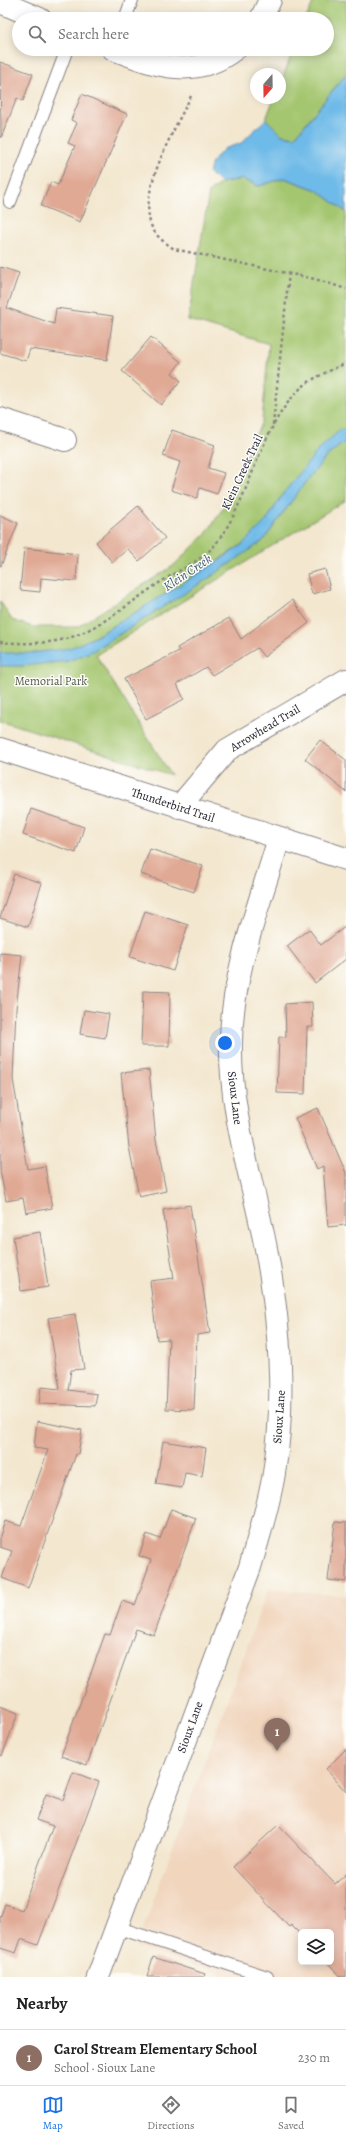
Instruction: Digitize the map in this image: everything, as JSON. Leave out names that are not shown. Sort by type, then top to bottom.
[{"type":"street","points":[[264,12],[270,0]]},
{"type":"street","points":[[0,2],[24,12]]},
{"type":"street","points":[[132,56],[158,66],[181,68],[208,64],[226,56]]},
{"type":"street","points":[[0,419],[65,440]]},
{"type":"street","name":"Arrowhead Trail","points":[[179,807],[227,750],[346,680]]},
{"type":"street","name":"Thunderbird Trail","points":[[0,750],[346,859]]},
{"type":"street","name":"Sioux Lane","points":[[98,1977],[250,1567],[265,1518],[274,1473],[279,1434],[281,1391],[277,1314],[267,1253],[240,1130],[233,1086],[231,1040],[234,1001],[242,963],[279,838]]},
{"type":"lane","points":[[128,12],[132,0]]},
{"type":"lane","points":[[10,202],[64,56]]},
{"type":"lane","points":[[116,1928],[267,1977]]},
{"type":"path","points":[[191,96],[153,178],[147,204],[153,230],[163,241],[174,249],[289,273],[334,284],[346,289]]},
{"type":"path","points":[[273,426],[289,273]]},
{"type":"path","name":"Klein Creek Trail","points":[[0,642],[51,641],[69,638],[117,612],[190,564],[214,546],[246,493],[273,426],[302,388],[346,363]]},
{"type":"shaded area","points":[[268,1589],[346,1596],[346,1977],[233,1977],[136,1948]]},
{"type":"green space","points":[[314,0],[346,0],[346,74],[295,137],[282,135],[266,119],[272,104],[286,104],[286,69],[291,56],[334,56],[334,12],[309,12]]},
{"type":"green space","name":"Memorial Park","points":[[284,178],[317,190],[346,212],[346,428],[340,430],[282,495],[267,520],[243,544],[131,616],[87,641],[93,650],[100,647],[263,541],[304,484],[327,456],[346,441],[346,500],[96,655],[171,775],[0,720],[0,601],[12,620],[33,627],[77,627],[173,566],[206,534],[225,505],[262,421],[269,344],[188,320],[209,192],[221,183],[241,179],[259,186]]},
{"type":"water","points":[[346,74],[346,212],[317,190],[284,178],[259,186],[241,179],[221,183],[209,173],[212,162],[224,149],[241,143],[266,119],[282,135],[295,137]]},
{"type":"water","points":[[346,428],[346,441],[327,456],[304,484],[263,541],[209,578],[93,651],[68,661],[22,666],[0,666],[0,653],[33,653],[70,648],[97,636],[220,560],[243,544],[267,520],[282,495],[319,449],[340,430]]},
{"type":"building","points":[[0,62],[33,74],[23,101],[17,98],[1,138]]},
{"type":"building","points":[[82,94],[127,114],[80,222],[41,206],[51,182],[58,185],[75,146],[68,143],[77,123],[71,120]]},
{"type":"building","points":[[0,267],[19,273],[7,308],[54,324],[56,308],[113,316],[107,360],[30,349],[26,361],[0,353]]},
{"type":"building","points":[[151,337],[181,362],[172,373],[181,381],[161,405],[122,371]]},
{"type":"building","points":[[172,430],[215,445],[208,468],[224,473],[217,494],[200,488],[197,498],[171,490],[180,462],[163,456]]},
{"type":"building","points":[[138,506],[165,538],[139,561],[128,549],[112,562],[96,542]]},
{"type":"building","points":[[0,515],[18,523],[1,566],[0,566]]},
{"type":"building","points":[[24,548],[78,554],[76,581],[41,578],[40,592],[20,590]]},
{"type":"building","points":[[325,569],[330,589],[312,594],[307,574]]},
{"type":"building","points":[[292,600],[309,623],[264,657],[257,648],[212,675],[206,667],[177,684],[184,699],[146,719],[124,679],[179,651],[177,648],[229,618],[241,639]]},
{"type":"building","points":[[320,740],[346,760],[346,792],[305,759]]},
{"type":"building","points":[[31,809],[84,827],[76,853],[23,835]]},
{"type":"building","points":[[150,849],[203,866],[194,892],[141,874]]},
{"type":"building","points":[[14,874],[42,883],[28,927],[0,918]]},
{"type":"building","points":[[145,911],[188,925],[173,971],[130,957]]},
{"type":"building","points":[[346,926],[346,959],[315,983],[287,946],[309,929],[321,945]]},
{"type":"building","points":[[0,953],[22,955],[16,1009],[13,1079],[28,1169],[45,1166],[52,1208],[26,1213],[23,1198],[6,1201],[0,1170]]},
{"type":"building","points":[[143,991],[170,992],[169,1046],[141,1046]]},
{"type":"building","points":[[312,1002],[313,1027],[307,1027],[305,1094],[277,1093],[279,1037],[286,1037],[285,1004]]},
{"type":"building","points":[[84,1010],[109,1014],[105,1038],[80,1034]]},
{"type":"building","points":[[149,1070],[156,1140],[166,1191],[139,1197],[129,1147],[121,1073]]},
{"type":"building","points":[[318,1108],[346,1173],[346,1225],[328,1227],[323,1166],[317,1169],[295,1118]]},
{"type":"building","points":[[190,1205],[210,1333],[197,1335],[194,1410],[166,1409],[169,1339],[157,1340],[150,1281],[174,1278],[163,1210]]},
{"type":"building","points":[[40,1232],[48,1287],[21,1291],[13,1237]]},
{"type":"building","points":[[75,1314],[84,1369],[71,1370],[68,1390],[97,1394],[95,1406],[39,1404],[41,1387],[60,1389],[48,1318]]},
{"type":"building","points":[[37,1421],[82,1430],[78,1454],[76,1454],[28,1588],[2,1578],[12,1551],[0,1547],[0,1536],[5,1521],[21,1526],[48,1450],[34,1448]]},
{"type":"building","points":[[163,1441],[206,1448],[202,1476],[185,1473],[182,1488],[156,1484]]},
{"type":"building","points":[[171,1509],[196,1518],[154,1635],[136,1629],[87,1765],[61,1756],[105,1634],[110,1635],[122,1601],[135,1605],[151,1560],[139,1556],[147,1534],[160,1539]]},
{"type":"building","points":[[335,1522],[346,1523],[346,1582],[328,1580]]},
{"type":"building","points":[[0,1706],[18,1713],[2,1756],[0,1755]]},
{"type":"building","points":[[346,1749],[346,1792],[326,1769]]},
{"type":"building","points":[[73,1772],[99,1782],[38,1945],[21,1939],[16,1953],[0,1948],[0,1918],[5,1904],[22,1910],[53,1826],[36,1820],[46,1794],[63,1800]]},
{"type":"building","points":[[278,1825],[335,1884],[346,1874],[346,1977],[341,1977],[330,1965],[334,1965],[334,1929],[298,1929],[298,1932],[291,1925],[289,1927],[233,1867]]},
{"type":"building","points":[[153,1957],[205,1974],[204,1977],[147,1977]]},
{"type":"place","name":"Carol Stream Elementary School","points":[[277,1751]]},
{"type":"water label","name":"Klein Creek","points":[[187,572]]}]
